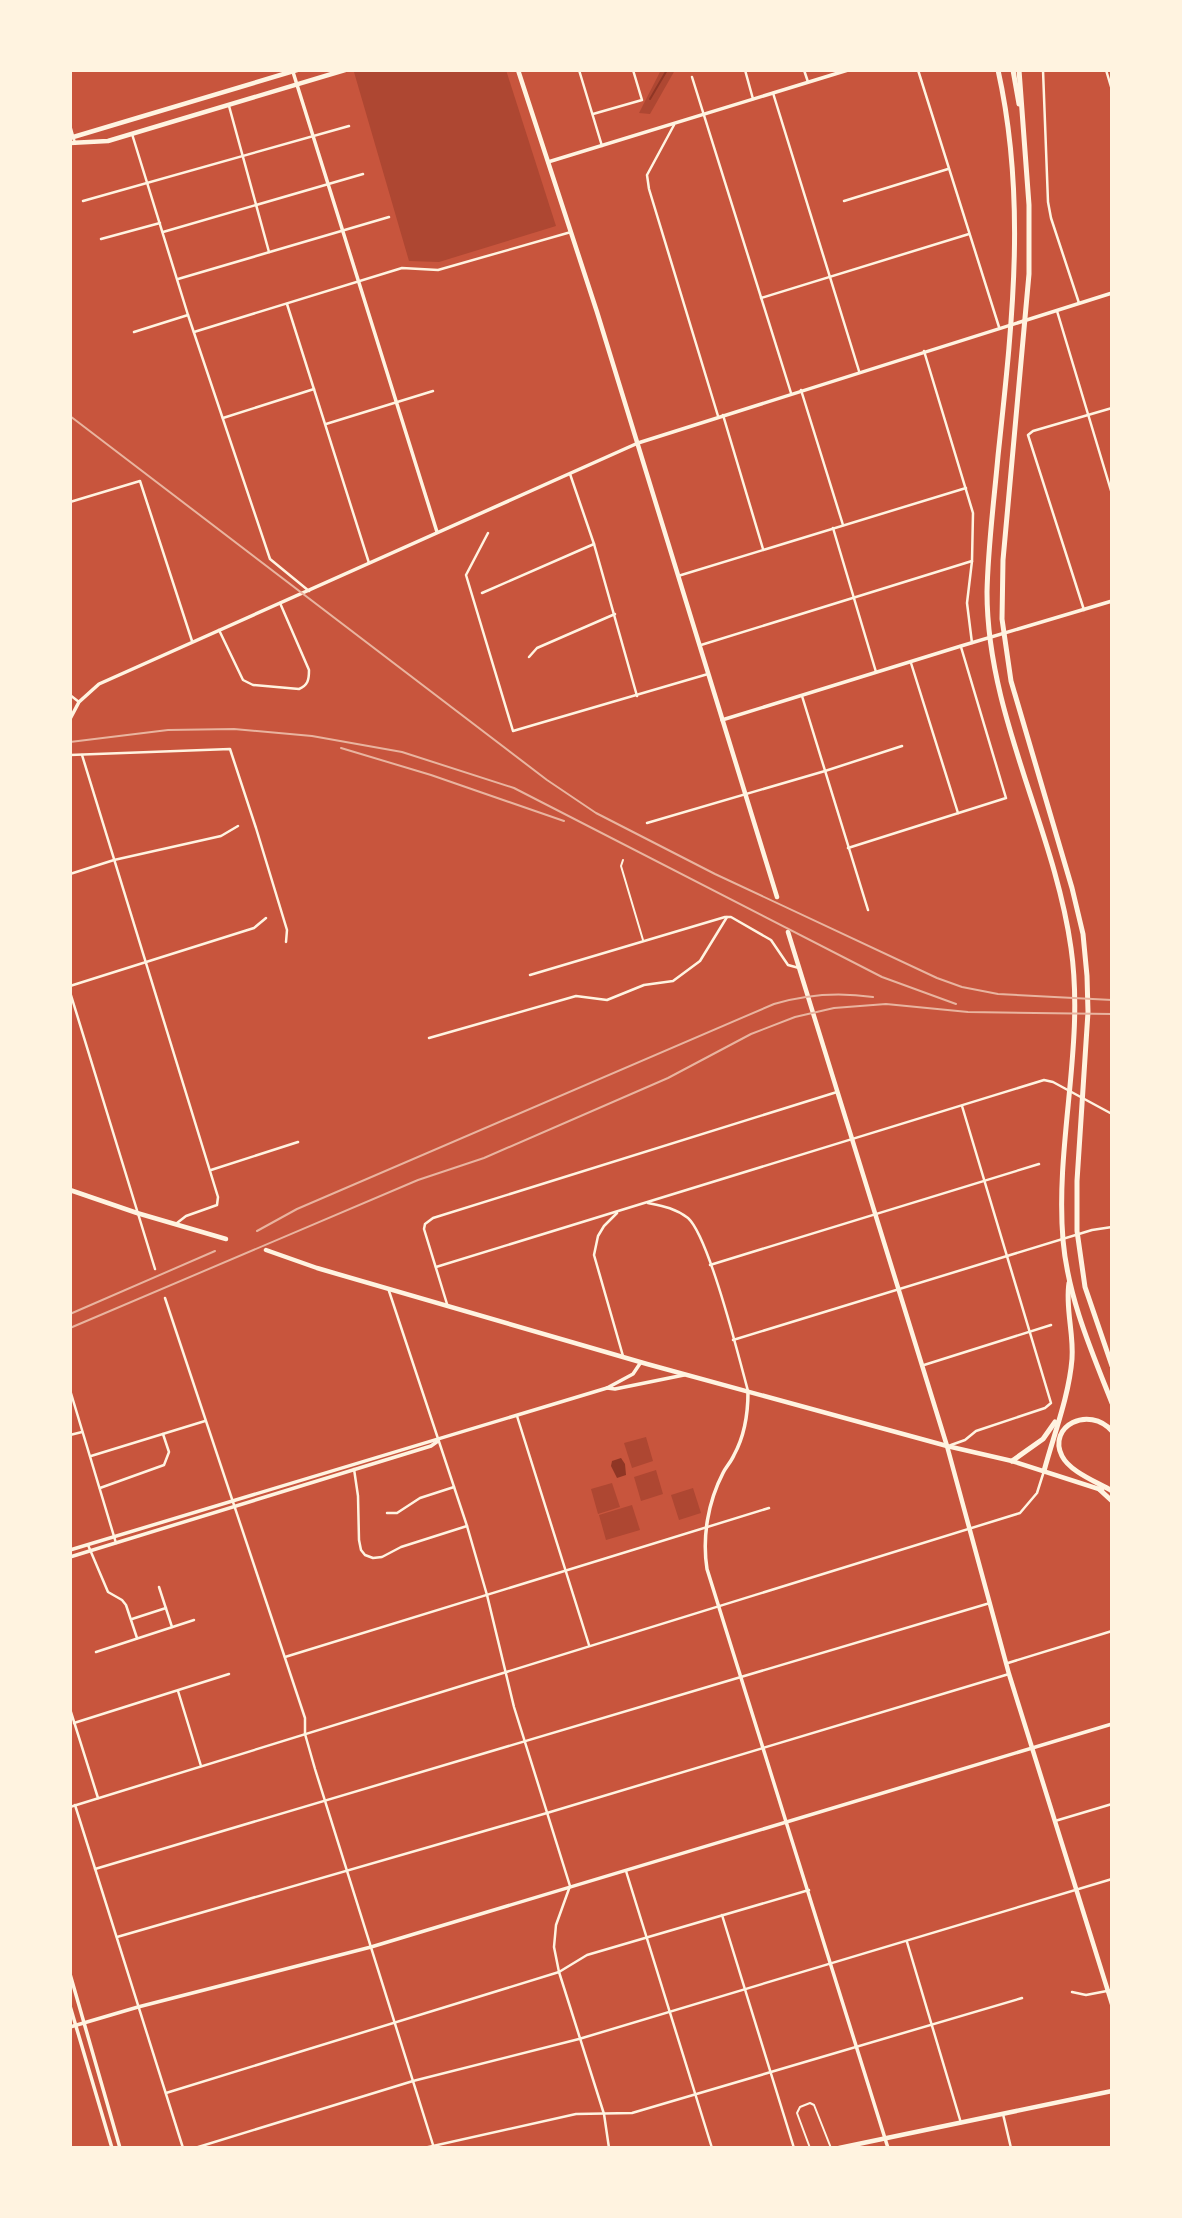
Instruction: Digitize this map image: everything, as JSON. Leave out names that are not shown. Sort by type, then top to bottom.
[{"type":"highway","points":[[998,70],[1012,152],[1016,268],[988,564],[988,623],[1007,719],[1069,933],[1074,978],[1074,1032],[1062,1221],[1065,1254],[1076,1310],[1112,1403]]},
{"type":"highway","points":[[1013,70],[1022,124]]},
{"type":"highway","points":[[1019,70],[1030,205],[1029,274],[1001,574],[1002,619],[1005,650],[1015,696],[1076,903],[1084,943],[1087,1031],[1076,1216],[1085,1287],[1112,1366]]},
{"type":"highway","points":[[1044,1471],[1072,1360],[1067,1294],[1069,1279]]},
{"type":"highway","points":[[1102,1340],[1112,1358]]},
{"type":"highway","points":[[1012,1461],[1043,1439],[1058,1416]]},
{"type":"highway","points":[[1112,1431],[1099,1420],[1084,1418],[1066,1427],[1059,1441],[1061,1456],[1071,1467],[1112,1492]]},
{"type":"highway","points":[[1099,1489],[1112,1501]]},
{"type":"main road","points":[[72,140],[294,70],[437,532]]},
{"type":"main road","points":[[72,140],[104,142],[345,70]]},
{"type":"main road","points":[[518,70],[638,443],[777,897]]},
{"type":"main road","points":[[548,162],[848,70]]},
{"type":"main road","points":[[70,719],[79,702],[99,684],[638,443],[1112,293]]},
{"type":"main road","points":[[722,720],[1112,601]]},
{"type":"main road","points":[[788,932],[947,1446],[1009,1674],[1110,1990],[1112,2004]]},
{"type":"main road","points":[[70,1190],[226,1239]]},
{"type":"main road","points":[[266,1250],[317,1268],[685,1375],[1012,1461],[1112,1492]]},
{"type":"main road","points":[[70,1557],[233,1504],[431,1446],[439,1440],[607,1388],[624,1380],[641,1362]]},
{"type":"main road","points":[[607,1388],[615,1389],[685,1375]]},
{"type":"main road","points":[[748,1391],[748,1409],[743,1433],[712,1500],[705,1528],[705,1557],[888,2148]]},
{"type":"main road","points":[[70,1550],[233,1504]]},
{"type":"main road","points":[[73,2026],[371,1947],[1112,1724]]},
{"type":"main road","points":[[70,1974],[120,2148]]},
{"type":"main road","points":[[70,2006],[73,2026],[112,2148]]},
{"type":"main road","points":[[839,2148],[1112,2091]]},
{"type":"street","points":[[579,70],[602,146]]},
{"type":"street","points":[[593,114],[642,100],[633,70]]},
{"type":"street","points":[[744,70],[753,99]]},
{"type":"street","points":[[804,70],[808,82]]},
{"type":"street","points":[[918,70],[1001,328]]},
{"type":"street","points":[[1042,70],[1049,210],[1079,303]]},
{"type":"street","points":[[1106,70],[1112,90]]},
{"type":"street","points":[[692,77],[791,393]]},
{"type":"street","points":[[773,93],[859,371]]},
{"type":"street","points":[[229,105],[269,251]]},
{"type":"street","points":[[674,123],[647,175],[649,189],[763,549]]},
{"type":"street","points":[[70,125],[72,140]]},
{"type":"street","points":[[83,201],[349,126]]},
{"type":"street","points":[[132,134],[188,315],[270,559],[309,591]]},
{"type":"street","points":[[844,201],[948,169]]},
{"type":"street","points":[[163,232],[363,174]]},
{"type":"street","points":[[178,279],[389,216]]},
{"type":"street","points":[[101,239],[160,223]]},
{"type":"street","points":[[194,332],[402,268],[438,270],[571,232]]},
{"type":"street","points":[[761,298],[969,234]]},
{"type":"street","points":[[287,304],[369,563]]},
{"type":"street","points":[[1057,311],[1112,494]]},
{"type":"street","points":[[134,332],[188,315]]},
{"type":"street","points":[[924,351],[973,513],[972,561],[967,603],[972,643]]},
{"type":"street","points":[[223,418],[314,389]]},
{"type":"street","points":[[801,390],[843,525]]},
{"type":"street","points":[[325,424],[433,391]]},
{"type":"street","points":[[1084,610],[1028,435],[1033,431],[1112,408]]},
{"type":"street","points":[[570,474],[594,544],[637,695]]},
{"type":"street","points":[[70,502],[140,481],[192,642]]},
{"type":"street","points":[[678,576],[966,488]]},
{"type":"street","points":[[833,528],[876,672]]},
{"type":"street","points":[[488,533],[466,575],[513,731],[708,674]]},
{"type":"street","points":[[482,593],[594,544]]},
{"type":"street","points":[[699,646],[972,561]]},
{"type":"street","points":[[219,630],[243,680],[253,685],[299,689],[309,680],[309,670],[280,603]]},
{"type":"street","points":[[528,657],[537,648],[615,614]]},
{"type":"street","points":[[848,848],[1006,798],[961,646]]},
{"type":"street","points":[[911,662],[958,813]]},
{"type":"street","points":[[70,695],[79,702]]},
{"type":"street","points":[[802,696],[868,909]]},
{"type":"street","points":[[647,823],[902,746]]},
{"type":"street","points":[[70,755],[230,749],[287,930],[286,942]]},
{"type":"street","points":[[82,755],[218,1197],[216,1205],[186,1216],[175,1225]]},
{"type":"street","points":[[70,874],[114,860],[221,836],[238,826]]},
{"type":"street","points":[[429,1038],[576,996],[607,1000],[644,985],[673,981],[700,961],[727,917]]},
{"type":"street","points":[[530,975],[727,917],[771,940],[788,965],[799,968]]},
{"type":"street","points":[[70,986],[254,928],[266,918]]},
{"type":"street","points":[[70,992],[155,1269]]},
{"type":"street","points":[[436,1267],[1044,1080],[1053,1082],[1112,1114]]},
{"type":"street","points":[[447,1304],[424,1230],[425,1224],[433,1218],[837,1092]]},
{"type":"street","points":[[947,1446],[965,1440],[976,1431],[1045,1408],[1051,1403],[1032,1331],[962,1106]]},
{"type":"street","points":[[210,1170],[298,1142]]},
{"type":"street","points":[[710,1265],[1039,1164]]},
{"type":"street","points":[[647,1203],[671,1207],[689,1220],[698,1233],[748,1391]]},
{"type":"street","points":[[618,1212],[604,1226],[594,1255],[623,1356]]},
{"type":"street","points":[[733,1340],[1092,1230],[1112,1227]]},
{"type":"street","points":[[388,1287],[467,1525],[487,1595],[504,1672],[570,1886],[556,1925],[554,1947],[579,2039],[604,2114],[610,2148]]},
{"type":"street","points":[[165,1298],[305,1718],[305,1734],[325,1802],[434,2147]]},
{"type":"street","points":[[921,1366],[1051,1325]]},
{"type":"street","points":[[70,1390],[116,1543]]},
{"type":"street","points":[[517,1416],[589,1645]]},
{"type":"street","points":[[90,1457],[205,1421]]},
{"type":"street","points":[[70,1435],[82,1432]]},
{"type":"street","points":[[99,1488],[159,1468],[169,1456],[163,1434]]},
{"type":"street","points":[[354,1467],[359,1540],[365,1555],[382,1557],[401,1547],[467,1525]]},
{"type":"street","points":[[70,1807],[1020,1513],[1037,1493],[1044,1471]]},
{"type":"street","points":[[387,1513],[397,1513],[420,1498],[454,1487]]},
{"type":"street","points":[[285,1657],[769,1508]]},
{"type":"street","points":[[88,1545],[108,1592],[122,1600],[137,1638]]},
{"type":"street","points":[[159,1587],[172,1627]]},
{"type":"street","points":[[95,1869],[990,1603]]},
{"type":"street","points":[[131,1619],[166,1608]]},
{"type":"street","points":[[96,1652],[194,1620]]},
{"type":"street","points":[[1006,1663],[1112,1631]]},
{"type":"street","points":[[74,1723],[229,1674]]},
{"type":"street","points":[[117,1937],[547,1813],[1009,1674]]},
{"type":"street","points":[[178,1691],[201,1766]]},
{"type":"street","points":[[70,1709],[99,1798]]},
{"type":"street","points":[[1055,1821],[1112,1804]]},
{"type":"street","points":[[75,1805],[183,2148]]},
{"type":"street","points":[[625,1870],[712,2148]]},
{"type":"street","points":[[195,2148],[413,2081],[579,2039],[1112,1879]]},
{"type":"street","points":[[166,2093],[559,1972],[587,1955],[809,1890]]},
{"type":"street","points":[[722,1915],[794,2148]]},
{"type":"street","points":[[906,1941],[961,2123]]},
{"type":"street","points":[[1072,1992],[1086,1995],[1110,1990]]},
{"type":"street","points":[[424,2148],[576,2114],[632,2113],[1022,1998]]},
{"type":"street","points":[[1003,2115],[1011,2148]]},
{"type":"lane","points":[[623,860],[621,866],[643,940]]},
{"type":"lane","points":[[810,2148],[797,2113],[800,2107],[810,2103],[814,2105],[831,2148]]},
{"type":"shaded area","points":[[506,70],[556,226],[439,262],[409,261],[354,72]]},
{"type":"shaded area","points":[[661,70],[675,70],[650,114],[639,113]]},
{"type":"shaded area","points":[[646,1437],[653,1461],[632,1468],[624,1443]]},
{"type":"shaded area","points":[[621,1458],[625,1464],[626,1475],[617,1478],[611,1466],[612,1461]]},
{"type":"shaded area","points":[[656,1470],[663,1494],[641,1501],[634,1477]]},
{"type":"shaded area","points":[[612,1483],[620,1507],[598,1514],[591,1489]]},
{"type":"shaded area","points":[[693,1488],[701,1513],[679,1520],[671,1495]]},
{"type":"shaded area","points":[[632,1505],[640,1530],[606,1540],[599,1515]]},
{"type":"waterway","points":[[650,99],[667,70]]},
{"type":"railway","points":[[70,416],[547,780],[596,813],[715,874],[937,978],[962,987],[998,994],[1112,1000]]},
{"type":"railway","points":[[70,742],[168,730],[234,729],[312,736],[402,752],[514,788],[882,977],[956,1004]]},
{"type":"railway","points":[[341,748],[431,775],[564,821]]},
{"type":"railway","points":[[257,1231],[297,1209],[774,1004],[823,995],[873,997]]},
{"type":"railway","points":[[70,1328],[418,1180],[484,1158],[668,1078],[751,1034],[795,1017],[834,1008],[886,1004],[968,1012],[1112,1014]]},
{"type":"railway","points":[[70,1314],[215,1251]]}]
